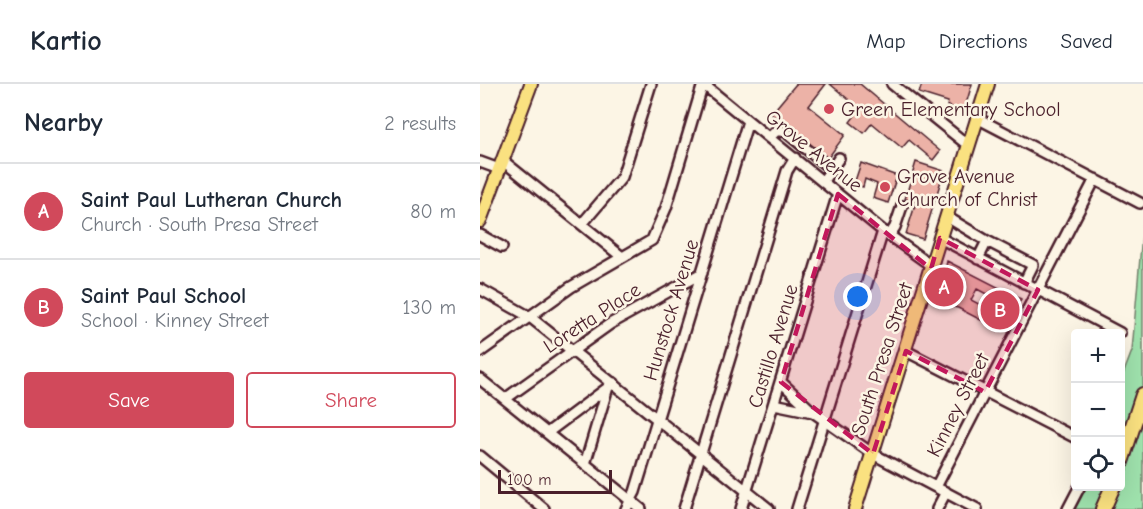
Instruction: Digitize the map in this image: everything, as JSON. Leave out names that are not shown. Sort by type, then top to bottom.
[{"type":"highway","points":[[1125,450],[1143,395]]},
{"type":"highway","points":[[1103,509],[1111,491]]},
{"type":"main road","points":[[480,221],[531,84]]},
{"type":"main road","name":"South Presa Street","points":[[855,509],[988,84]]},
{"type":"street","points":[[582,224],[622,177],[651,84]]},
{"type":"street","points":[[480,352],[571,287],[652,240],[666,208],[703,84]]},
{"type":"street","name":"Grove Avenue","points":[[703,84],[886,233],[932,266]]},
{"type":"street","points":[[897,86],[969,146]]},
{"type":"street","points":[[977,118],[1140,203]]},
{"type":"street","name":"Hunstock Avenue","points":[[628,505],[748,121]]},
{"type":"street","points":[[769,138],[777,130],[786,132],[832,170]]},
{"type":"street","points":[[684,509],[788,171],[795,158]]},
{"type":"street","points":[[823,181],[839,158]]},
{"type":"street","points":[[480,162],[501,165],[582,224],[622,257]]},
{"type":"street","name":"Kinney Street","points":[[936,487],[1095,179]]},
{"type":"street","name":"Castillo Avenue","points":[[741,509],[838,194]]},
{"type":"street","points":[[797,509],[886,233],[895,226],[902,206]]},
{"type":"street","points":[[947,218],[1033,265],[1024,283]]},
{"type":"street","points":[[480,235],[502,247]]},
{"type":"street","points":[[940,238],[1112,329]]},
{"type":"street","points":[[978,259],[987,241]]},
{"type":"street","name":"Loretta Place","points":[[505,399],[610,324],[702,273]]},
{"type":"street","points":[[480,289],[530,317],[573,349],[611,385],[657,418],[769,509]]},
{"type":"street","points":[[906,351],[1074,437]]},
{"type":"street","points":[[480,379],[585,464],[628,505],[641,509]]},
{"type":"street","points":[[781,382],[813,412],[873,454],[977,509]]},
{"type":"street","points":[[547,433],[611,385]]},
{"type":"street","points":[[585,464],[611,385]]},
{"type":"street","points":[[774,404],[813,412]]},
{"type":"street","points":[[480,456],[544,509]]},
{"type":"street","points":[[1068,509],[1078,491]]},
{"type":"street","points":[[937,509],[946,492]]},
{"type":"highlighted area","points":[[838,194],[931,269],[940,238],[1038,290],[985,392],[906,351],[873,454],[781,382]]},
{"type":"green space","points":[[1143,222],[1143,509],[1074,509],[1083,491],[1125,491],[1125,369],[1132,351]]},
{"type":"building","points":[[796,84],[826,84],[809,106],[845,135],[828,158],[771,114]]},
{"type":"building","points":[[830,84],[860,84],[940,151],[933,160],[909,140],[902,148],[872,123],[864,133],[850,122],[860,109]]},
{"type":"building","points":[[922,84],[972,84],[964,111],[947,106],[948,102],[919,93]]},
{"type":"building","points":[[916,162],[944,171],[923,239],[906,234],[916,202],[905,199]]},
{"type":"building","points":[[861,163],[897,176],[888,203],[873,198],[877,184],[865,179],[863,187],[854,184]]},
{"type":"building","points":[[947,261],[1021,299],[1002,331],[935,299],[937,284],[942,285]],"holes":[[[977,289],[996,299],[990,310],[971,300]]]},
{"type":"place","name":"Green Elementary School","points":[[829,109]]},
{"type":"place","name":"Grove Avenue Church of Christ","points":[[885,187]]},
{"type":"place","name":"Saint Paul Lutheran Church","points":[[944,287]]},
{"type":"place","name":"Saint Paul School","points":[[1000,310]]}]
